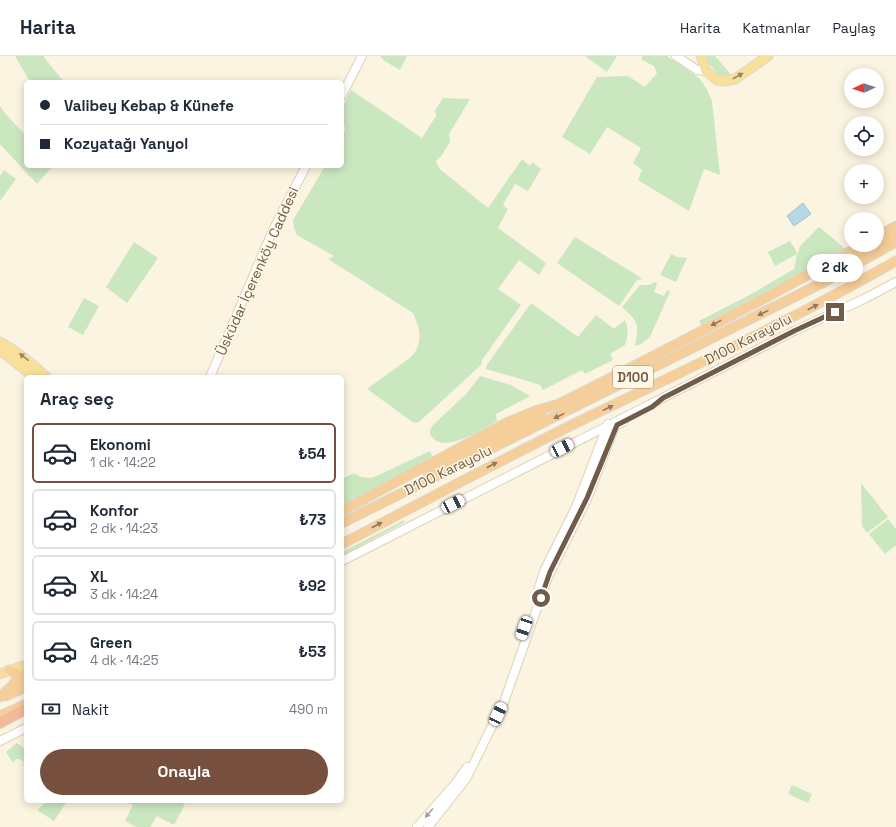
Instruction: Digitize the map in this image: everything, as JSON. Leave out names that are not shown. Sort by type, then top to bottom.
[{"type":"highway","points":[[884,233],[896,226]]},
{"type":"highway","points":[[769,296],[807,280],[896,235]]},
{"type":"highway","name":"D100 Karayolu","points":[[344,522],[567,412],[824,282],[896,242]]},
{"type":"highway","name":"D100","points":[[344,510],[506,423],[535,411],[559,404],[769,296],[849,252]]},
{"type":"highway","name":"D100 Karayolu","points":[[344,543],[500,461],[750,339],[858,283],[896,261]]},
{"type":"highway","points":[[369,509],[436,469],[559,404]]},
{"type":"highway","points":[[9,670],[16,672],[17,678],[12,687]]},
{"type":"highway","points":[[0,698],[24,675]]},
{"type":"highway","points":[[0,698],[24,687]]},
{"type":"highway","points":[[0,716],[24,705]]},
{"type":"highway","points":[[0,723],[24,710]]},
{"type":"main road","points":[[344,91],[362,56]]},
{"type":"main road","points":[[676,56],[697,70],[706,72],[718,80],[724,81],[735,79],[768,56]]},
{"type":"main road","points":[[701,56],[706,72]]},
{"type":"main road","name":"Üsküdar İçerenköy Caddesi","points":[[211,375],[273,230],[305,168]]},
{"type":"main road","points":[[344,560],[612,426],[645,405],[663,398],[794,331],[896,282]]},
{"type":"main road","points":[[0,342],[17,352],[44,375]]},
{"type":"main road","points":[[0,350],[31,375]]},
{"type":"main road","points":[[417,827],[463,774],[494,713],[543,574],[574,512],[612,426]]},
{"type":"main road","points":[[428,827],[466,779],[505,698],[549,575],[587,498],[612,426]]},
{"type":"main road","points":[[0,674],[24,666]]},
{"type":"main road","points":[[0,741],[24,729]]},
{"type":"green space","points":[[15,56],[43,56],[62,80],[29,80]]},
{"type":"green space","points":[[380,56],[407,56],[400,70],[383,60]]},
{"type":"green space","points":[[585,56],[617,56],[607,72]]},
{"type":"green space","points":[[642,56],[667,56],[699,78],[712,101],[720,175],[704,169],[689,211],[638,180],[642,170],[633,163],[641,148],[607,127],[590,154],[562,137],[597,77],[628,76],[645,87],[657,73],[654,66],[642,60]]},
{"type":"green space","points":[[706,56],[715,56],[733,77],[720,77],[707,61]]},
{"type":"green space","points":[[351,90],[422,138],[436,116],[435,110],[443,98],[470,99],[449,134],[450,142],[442,155],[436,161],[441,170],[488,208],[522,159],[530,166],[532,162],[541,169],[528,191],[515,184],[503,205],[508,209],[498,228],[546,263],[539,275],[519,260],[498,289],[521,305],[482,360],[481,365],[419,422],[414,423],[367,389],[411,357],[415,352],[420,335],[413,313],[328,259],[334,256],[297,235],[294,228],[293,220],[324,168],[344,168],[344,105]]},
{"type":"green space","points":[[0,106],[24,134],[24,168],[51,168],[37,184],[0,144]]},
{"type":"green space","points":[[4,170],[16,179],[0,201],[0,176]]},
{"type":"green space","points":[[819,227],[844,248],[844,252],[703,328],[699,321],[755,292],[794,269],[797,254],[775,266],[768,252],[790,241],[798,254],[800,246]]},
{"type":"green space","points":[[575,237],[643,279],[637,280],[619,306],[557,263]]},
{"type":"green space","points":[[134,242],[158,258],[127,303],[106,287]]},
{"type":"green space","points":[[671,254],[677,257],[687,258],[676,282],[660,275]]},
{"type":"green space","points":[[655,282],[657,284],[654,292],[664,296],[667,290],[670,292],[650,337],[641,344],[635,346],[637,328],[635,320],[622,307],[640,285],[649,285]]},
{"type":"green space","points":[[84,298],[99,306],[83,335],[68,327]]},
{"type":"green space","points":[[531,303],[578,337],[596,315],[614,329],[625,320],[628,332],[625,345],[610,354],[613,360],[585,374],[582,370],[543,390],[540,385],[486,369],[487,365]]},
{"type":"green space","points":[[480,376],[511,385],[530,396],[496,414],[497,421],[474,434],[455,442],[438,442],[430,435],[432,426],[466,394]]},
{"type":"green space","points":[[430,451],[432,455],[429,460],[344,510],[344,478],[354,473],[361,477],[372,478]]},
{"type":"green space","points":[[861,483],[888,517],[867,533],[862,526]]},
{"type":"green space","points":[[888,519],[896,529],[896,545],[885,554],[869,534]]},
{"type":"green space","points":[[404,520],[405,522],[344,555],[344,551]]},
{"type":"green space","points":[[17,743],[24,748],[24,762],[20,759],[16,759],[13,763],[6,752]]},
{"type":"green space","points":[[792,785],[812,794],[808,803],[788,794]]},
{"type":"green space","points":[[45,803],[66,803],[54,821],[37,810]]},
{"type":"green space","points":[[130,803],[185,804],[174,825],[157,816],[150,827],[136,827],[125,821],[133,805]]},
{"type":"water","points":[[803,203],[811,214],[794,226],[787,216]]},
{"type":"route","points":[[541,598],[550,572],[582,510],[617,425],[652,407],[663,398],[794,331],[835,312]]}]
